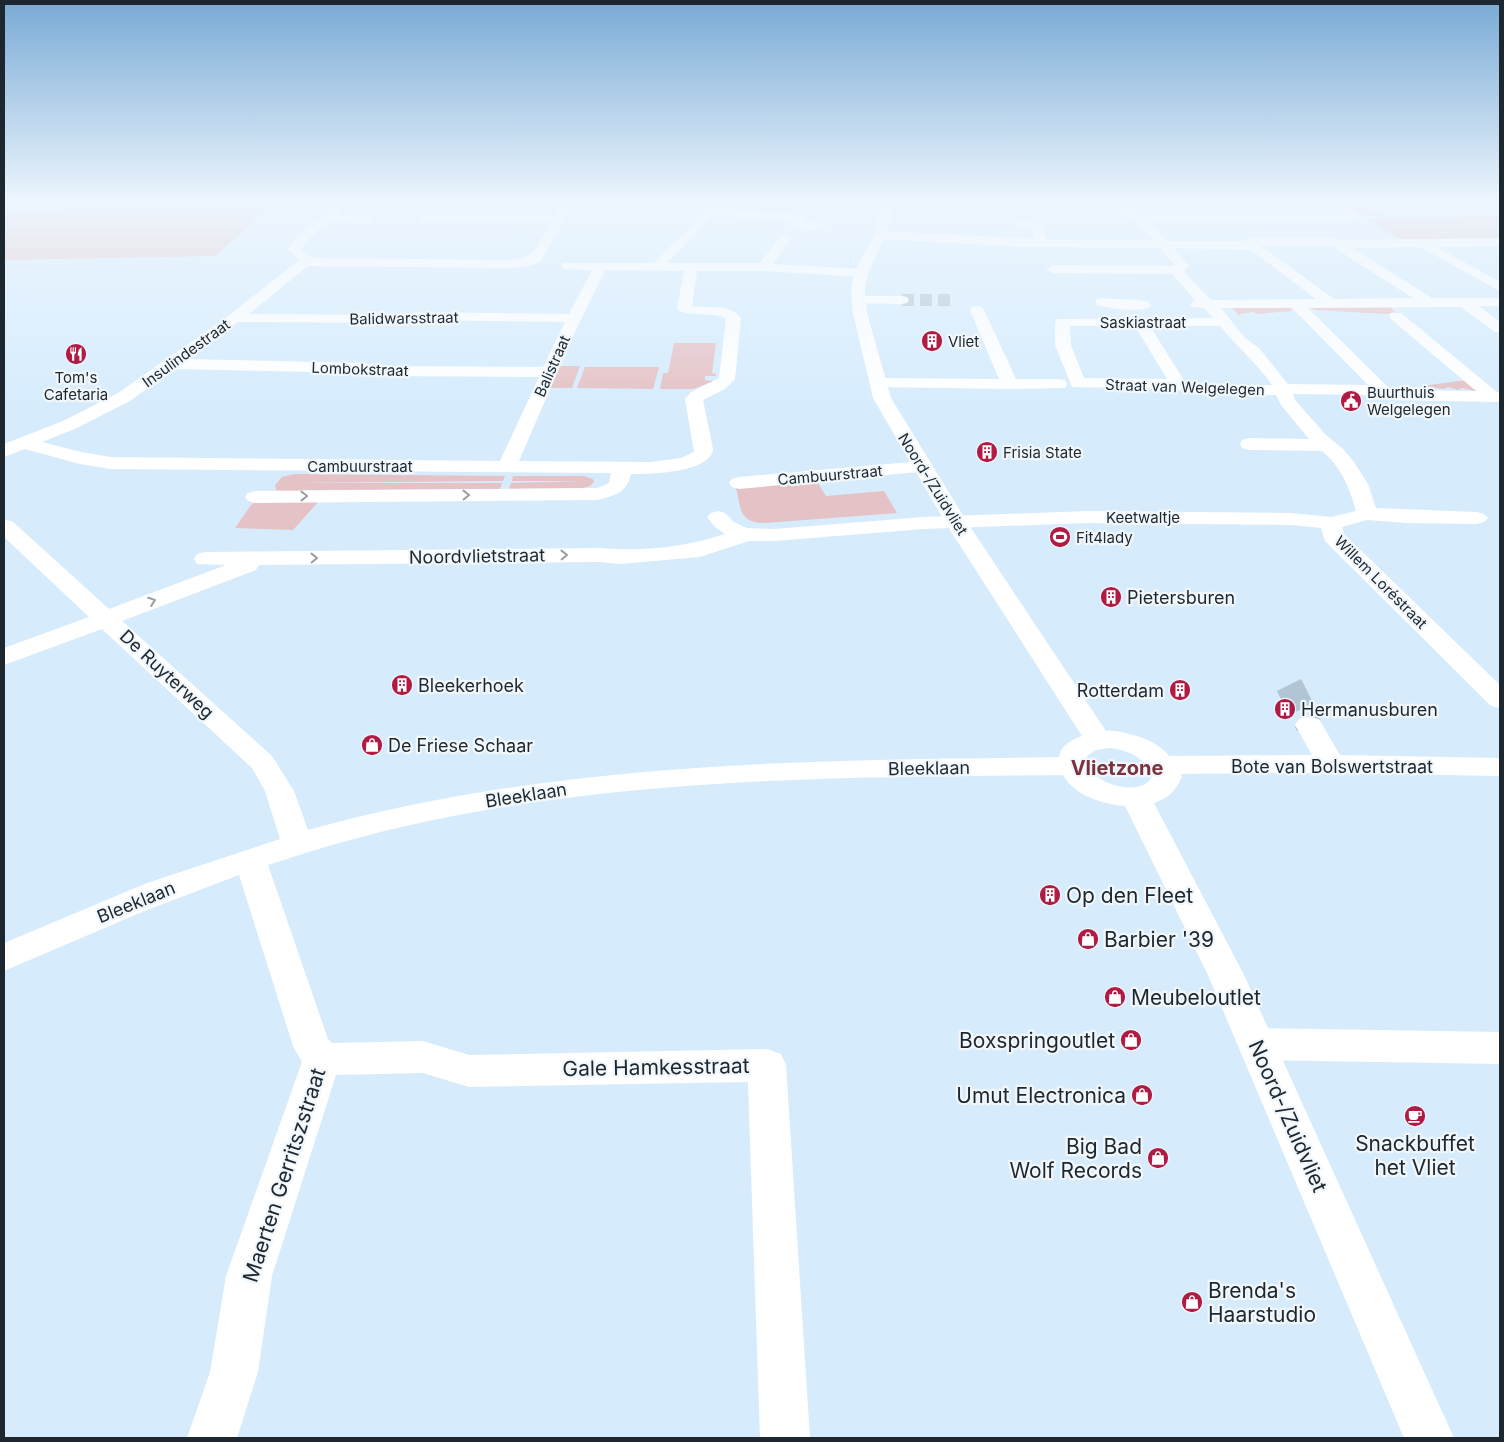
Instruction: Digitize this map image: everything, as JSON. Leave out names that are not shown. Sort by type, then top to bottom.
[{"type":"street","name":"Insulindestraat","points":[[4,451],[69,425],[112,404],[235,318],[294,270]]},
{"type":"street","name":"Balistraat","points":[[507,467],[573,318],[599,270]]},
{"type":"street","points":[[668,315],[687,310],[684,306],[690,270]]},
{"type":"street","points":[[828,270],[861,272]]},
{"type":"street","points":[[1178,270],[1177,272],[1196,294],[1225,322],[1240,341],[1253,351],[1283,389],[1288,401],[1318,438],[1341,459],[1354,476],[1367,514]]},
{"type":"street","points":[[1286,270],[1329,302]]},
{"type":"street","points":[[1379,270],[1428,302]]},
{"type":"street","points":[[1471,270],[1500,287]]},
{"type":"street","name":"Noord-/Zuidvliet","points":[[861,272],[858,300],[878,384],[889,412],[956,522],[1098,740]]},
{"type":"street","points":[[858,300],[902,300]]},
{"type":"street","points":[[1102,302],[1120,305],[1156,305]]},
{"type":"street","points":[[1295,302],[1383,390],[1379,392]]},
{"type":"street","name":"Saskiastraat","points":[[1183,305],[1295,302],[1500,302]]},
{"type":"street","points":[[1464,302],[1500,329]]},
{"type":"street","name":"Cambuurstraat","points":[[24,443],[111,464],[622,468],[673,466],[696,460],[703,455],[704,449],[694,399],[701,393],[723,383],[727,379],[734,318],[722,312],[687,310]]},
{"type":"street","points":[[977,310],[1010,384]]},
{"type":"street","name":"Balidwarsstraat","points":[[235,318],[404,319],[426,316],[573,318]]},
{"type":"street","points":[[1396,316],[1497,397]]},
{"type":"street","name":"Saskiastraat","points":[[1078,383],[1063,345],[1062,322],[1225,322]]},
{"type":"street","points":[[1140,322],[1176,382],[1174,384]]},
{"type":"street","name":"Lombokstraat","points":[[171,364],[365,368],[375,371],[549,372]]},
{"type":"street","name":"Straat van Welgelegen","points":[[1078,383],[1174,384],[1199,390],[1370,390],[1390,395],[1497,397]]},
{"type":"street","points":[[878,384],[1059,384]]},
{"type":"street","points":[[1249,444],[1326,445]]},
{"type":"street","name":"Cambuurstraat","points":[[278,465],[255,496],[597,494],[614,490],[620,484],[622,468]]},
{"type":"street","name":"Cambuurstraat","points":[[738,483],[922,467]]},
{"type":"street","name":"Willem Loréstraat","points":[[1477,518],[1407,517],[1367,514],[1331,523],[1333,536],[1500,700]]},
{"type":"street","name":"Noordvlietstraat","points":[[718,517],[722,524],[731,530],[747,534],[774,535],[956,522]]},
{"type":"street","name":"Keetwaltje","points":[[956,522],[1097,517],[1291,519],[1331,523]]},
{"type":"street","name":"De Ruyterweg","points":[[8,534],[107,618],[262,762],[274,776],[282,794],[297,845]]},
{"type":"street","name":"Noordvlietstraat","points":[[205,559],[600,555],[620,557],[700,550],[747,534]]},
{"type":"street","points":[[4,657],[265,558]]},
{"type":"street","points":[[1309,725],[1331,764]]},
{"type":"street","points":[[1098,740],[1125,741],[1139,746],[1154,754],[1164,765],[1167,777],[1162,787],[1149,795],[1136,798],[1108,794],[1090,786],[1076,774],[1072,762],[1075,750],[1084,744],[1098,740]]},
{"type":"street","name":"Bote van Bolswertstraat","points":[[1164,765],[1331,764],[1500,767]]},
{"type":"street","name":"Bleeklaan","points":[[4,958],[130,903],[250,860],[366,825],[469,804],[543,792],[664,777],[841,769],[1074,766]]},
{"type":"street","name":"Noord-/Zuidvliet","points":[[1136,798],[1197,915],[1256,1044],[1429,1438]]},
{"type":"street","name":"Maerten Gerritszstraat","points":[[212,1438],[234,1372],[249,1276],[322,1059],[312,1046],[250,860]]},
{"type":"street","points":[[1256,1044],[1500,1048]]},
{"type":"street","name":"Gale Hamkesstraat","points":[[322,1059],[423,1057],[469,1071],[767,1065],[785,1438]]},
{"type":"shaded area","points":[[1231,306],[1238,308],[1292,307],[1291,311],[1257,314],[1253,312],[1240,314],[1241,316],[1239,316]]},
{"type":"shaded area","points":[[1306,306],[1390,307],[1395,312],[1387,314],[1315,310]]},
{"type":"shaded area","points":[[674,343],[716,343],[712,373],[716,374],[716,376],[705,376],[705,380],[714,381],[693,389],[660,389],[663,373],[668,373]]},
{"type":"shaded area","points":[[560,366],[580,366],[572,388],[550,388]]},
{"type":"shaded area","points":[[585,367],[659,367],[653,389],[577,388]]},
{"type":"shaded area","points":[[1466,380],[1479,392],[1462,388],[1458,390],[1448,387],[1444,389],[1422,386]]},
{"type":"shaded area","points":[[295,474],[505,476],[503,481],[288,483],[502,483],[500,489],[302,490],[300,493],[276,490],[275,485],[282,477]]},
{"type":"shaded area","points":[[513,476],[584,476],[593,479],[594,482],[590,486],[583,488],[509,489],[511,483],[581,481],[512,481]]},
{"type":"shaded area","points":[[816,480],[826,496],[884,491],[897,513],[765,523],[756,522],[750,520],[743,513],[736,488]]},
{"type":"shaded area","points":[[320,500],[293,530],[235,528],[255,502]]},
{"type":"tunnel","points":[[902,300],[954,300]]},
{"type":"tunnel","points":[[1289,685],[1309,725]]},
{"type":"place","name":"Vliet","points":[[932,341]]},
{"type":"place","name":"Tom's Cafetaria","points":[[76,354]]},
{"type":"place","name":"Buurthuis Welgelegen","points":[[1351,401]]},
{"type":"place","name":"Frisia State","points":[[987,452]]},
{"type":"place","name":"Fit4lady","points":[[1060,537]]},
{"type":"place","name":"Pietersburen","points":[[1111,597]]},
{"type":"place","name":"Bleekerhoek","points":[[402,685]]},
{"type":"place","name":"Rotterdam","points":[[1180,690]]},
{"type":"place","name":"Hermanusburen","points":[[1285,709]]},
{"type":"place","name":"De Friese Schaar","points":[[372,745]]},
{"type":"place","name":"Op den Fleet","points":[[1050,895]]},
{"type":"place","name":"Barbier '39","points":[[1088,939]]},
{"type":"place","name":"Meubeloutlet","points":[[1115,997]]},
{"type":"place","name":"Boxspringoutlet","points":[[1131,1040]]},
{"type":"place","name":"Umut Electronica","points":[[1142,1095]]},
{"type":"place","name":"Snackbuffet het Vliet","points":[[1415,1116]]},
{"type":"place","name":"Big Bad Wolf Records","points":[[1158,1158]]},
{"type":"place","name":"Brenda's Haarstudio","points":[[1192,1302]]},
{"type":"district","name":"Vlietzone","points":[[1117,768]]}]
